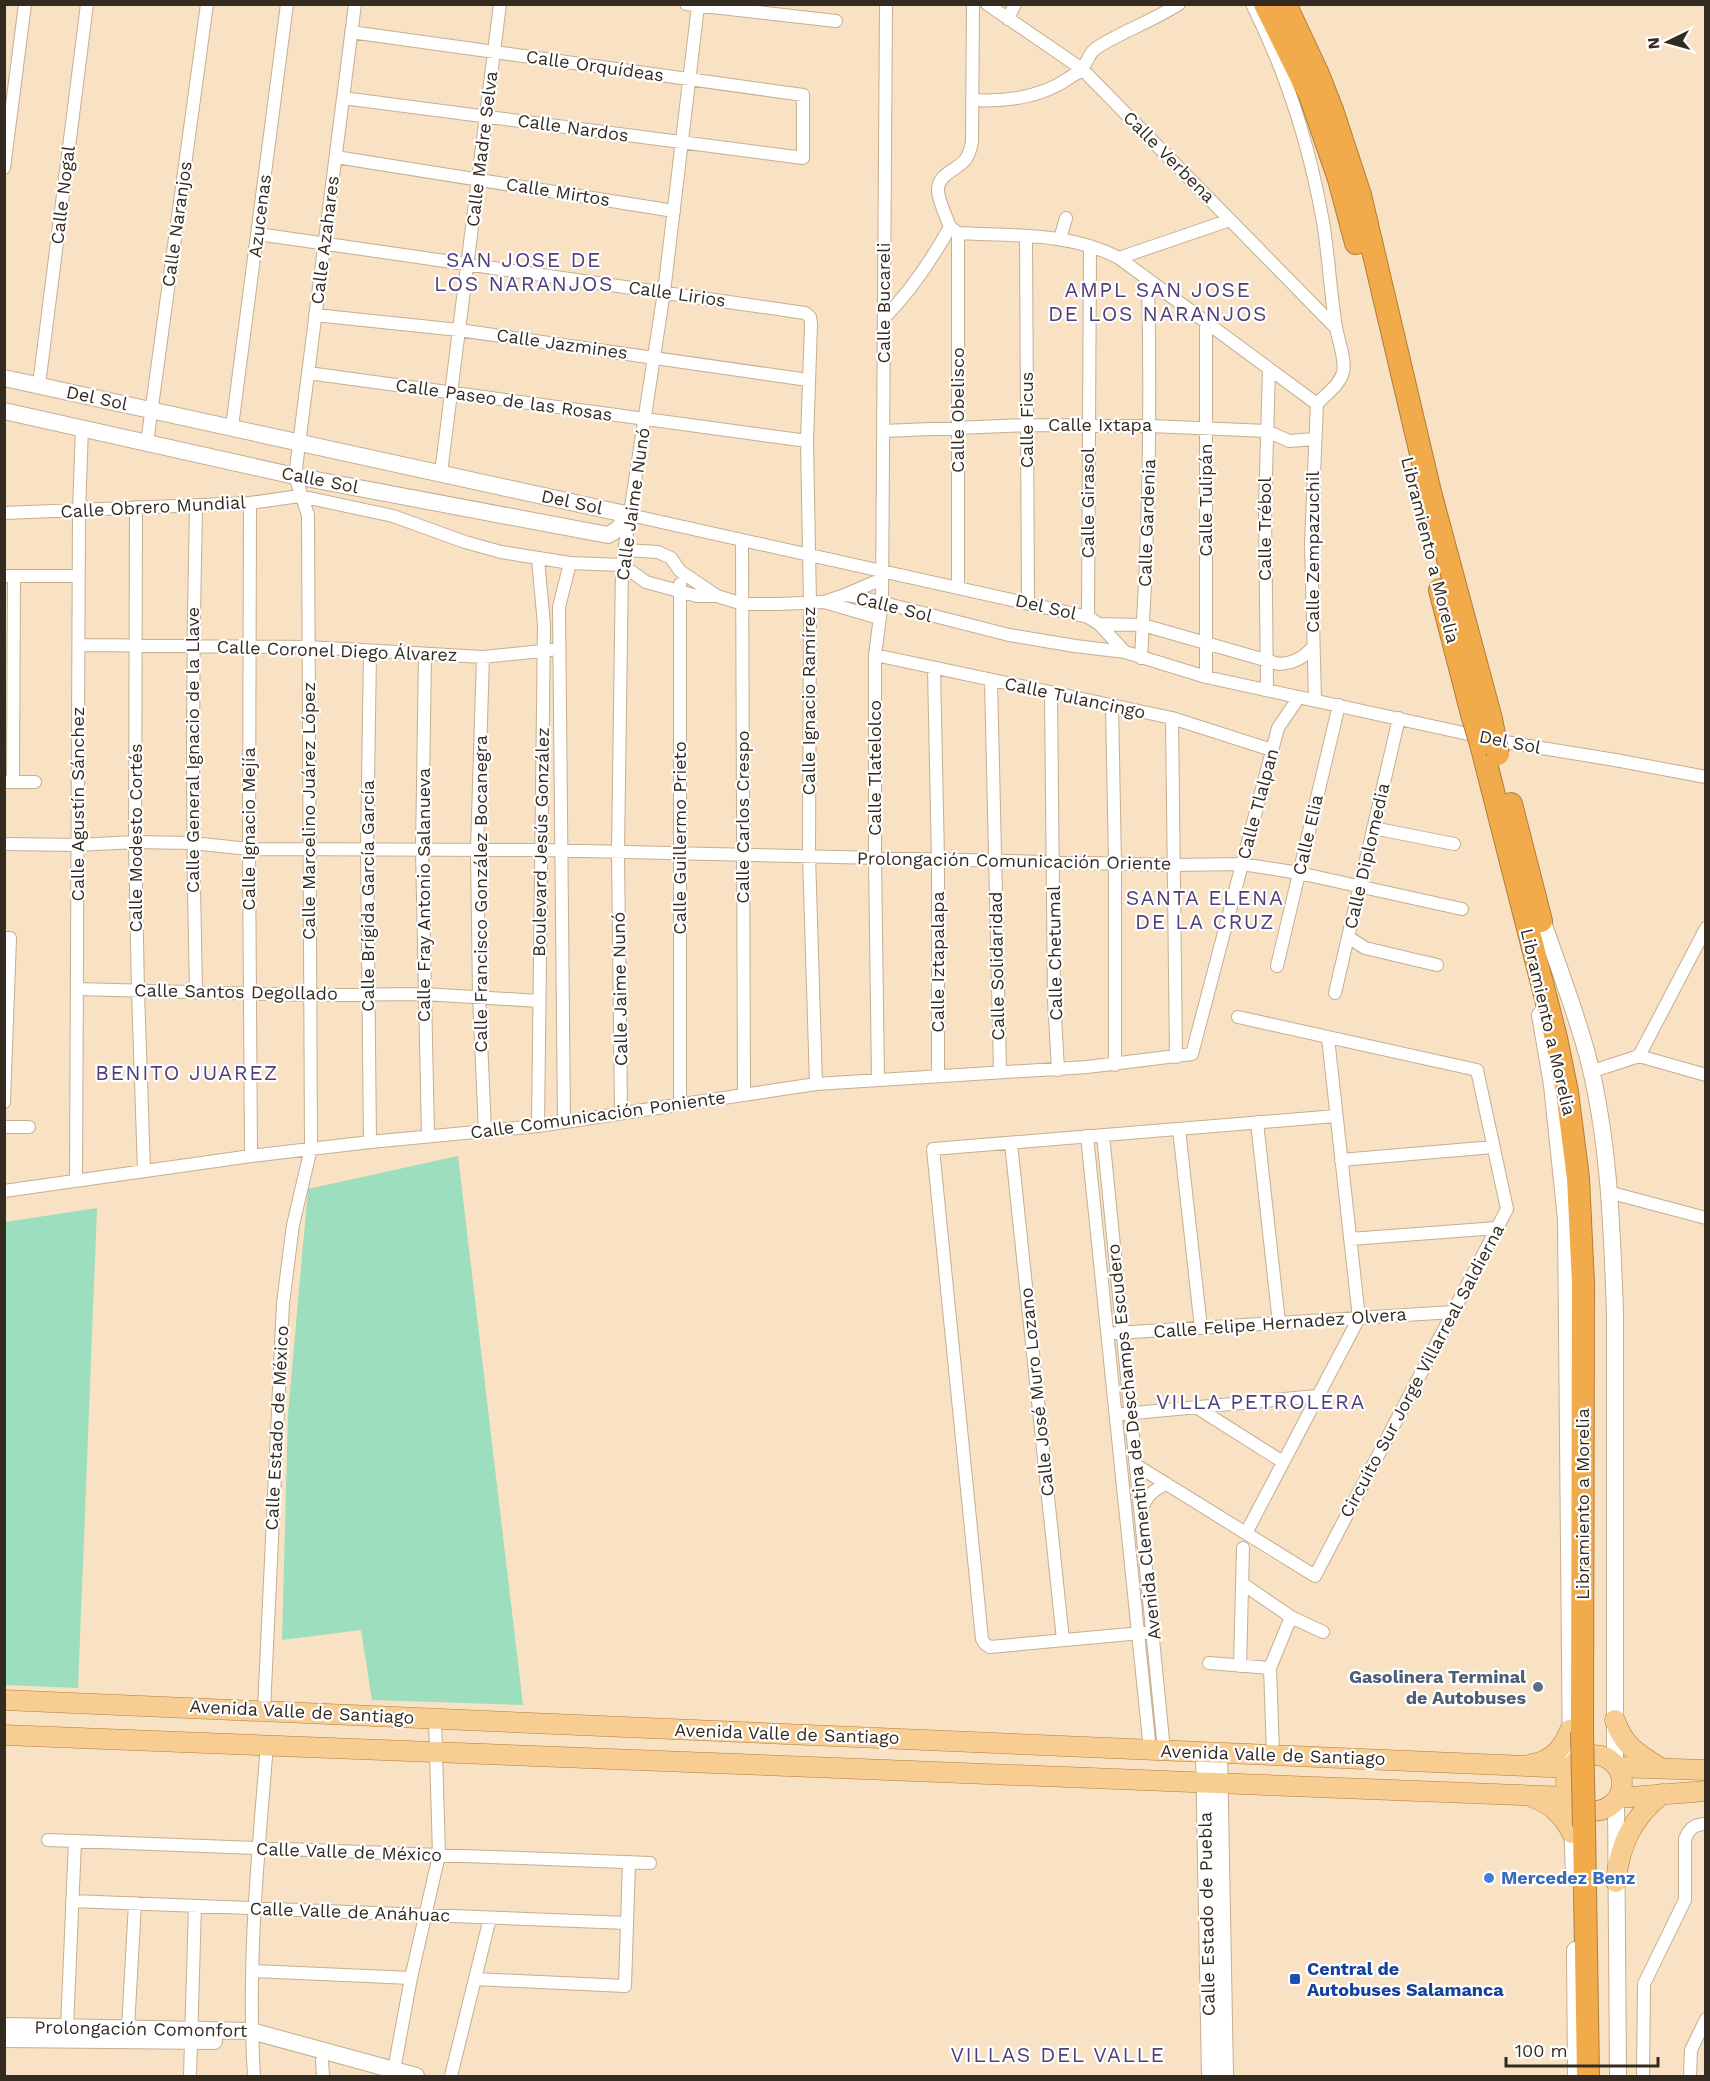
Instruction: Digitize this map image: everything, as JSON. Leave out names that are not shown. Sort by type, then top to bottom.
[{"type":"highway","name":"Libramiento a Morelia","points":[[1265,4],[1310,95],[1339,179],[1417,502],[1482,716]]},
{"type":"highway","name":"Libramiento a Morelia","points":[[1285,4],[1332,110],[1360,195],[1482,716],[1514,878],[1556,1038],[1567,1092],[1578,1178],[1583,1283],[1591,1728]]},
{"type":"highway","name":"Libramiento a Morelia","points":[[1489,749],[1538,910],[1576,1061],[1591,1153],[1595,1201],[1598,1294],[1591,1728],[1585,1828],[1588,2076]]},
{"type":"highway","name":"Libramiento a Morelia","points":[[1585,1828],[1602,2076]]},
{"type":"main road","name":"Avenida Valle de Santiago","points":[[4,1700],[1570,1767]]},
{"type":"main road","points":[[1585,1828],[1568,1823],[1544,1802],[1519,1795],[1521,1765],[1545,1760],[1591,1728],[1622,1738],[1628,1746],[1661,1769]]},
{"type":"main road","name":"Avenida Valle de Santiago","points":[[4,1735],[1570,1798]]},
{"type":"main road","points":[[1616,1765],[1622,1780],[1617,1799],[1608,1808],[1593,1812],[1578,1807],[1570,1798],[1566,1782],[1570,1767],[1584,1756],[1595,1755],[1606,1758],[1616,1765],[1706,1770]]},
{"type":"main road","points":[[1617,1799],[1706,1791]]},
{"type":"main road","points":[[1616,1882],[1622,1848],[1629,1832],[1649,1804],[1662,1794]]},
{"type":"street","points":[[4,168],[26,4]]},
{"type":"street","name":"Calle Nogal","points":[[39,385],[87,4]]},
{"type":"street","name":"Calle Naranjos","points":[[147,443],[207,4]]},
{"type":"street","name":"Azucenas","points":[[232,427],[287,4]]},
{"type":"street","name":"Calle Azahares","points":[[295,476],[355,4]]},
{"type":"street","name":"Calle Madre Selva","points":[[441,473],[500,4]]},
{"type":"street","name":"Calle Bucareli","points":[[882,602],[886,4]]},
{"type":"street","points":[[973,4],[972,100],[995,101],[1030,96],[1062,82],[1082,69],[1092,51],[1100,45],[1173,6]]},
{"type":"street","name":"Calle Verbena","points":[[987,4],[1082,69],[1335,327]]},
{"type":"street","points":[[1008,19],[1015,4]]},
{"type":"street","points":[[884,318],[902,300],[954,230],[1060,239],[1090,246],[1119,258],[1317,404],[1337,383],[1344,367],[1335,327],[1331,273],[1323,220],[1297,116],[1279,66],[1252,4]]},
{"type":"street","points":[[692,5],[781,9],[836,21]]},
{"type":"street","name":"Calle Jaime Nunó","points":[[621,1113],[618,852],[622,565],[664,292],[689,80],[692,5]]},
{"type":"street","name":"Calle Orquídeas","points":[[351,32],[803,95],[803,159]]},
{"type":"street","name":"Calle Nardos","points":[[343,98],[803,159]]},
{"type":"street","name":"Calle Obelisco","points":[[958,587],[954,230],[938,192],[942,177],[964,162],[970,152],[972,100]]},
{"type":"street","name":"Calle Mirtos","points":[[336,157],[674,210]]},
{"type":"street","points":[[1060,239],[1066,218]]},
{"type":"street","points":[[1119,258],[1230,220]]},
{"type":"street","name":"Calle Lirios","points":[[258,234],[805,313],[810,317]]},
{"type":"street","name":"Calle Ficus","points":[[1026,237],[1028,602]]},
{"type":"street","name":"Calle Girasol","points":[[1088,616],[1090,246]]},
{"type":"street","name":"Calle Gardenia","points":[[1141,658],[1150,426],[1148,279]]},
{"type":"street","name":"Calle Jazmines","points":[[315,315],[459,330],[808,380]]},
{"type":"street","name":"Calle Ignacio Ramírez","points":[[810,317],[807,441],[810,603],[809,856],[816,1084]]},
{"type":"street","name":"Calle Tulipán","points":[[1206,322],[1206,677]]},
{"type":"street","name":"Calle Trébol","points":[[1267,690],[1269,369]]},
{"type":"street","name":"Calle Paseo de las Rosas","points":[[308,373],[807,441]]},
{"type":"street","name":"Del Sol","points":[[4,378],[809,554],[882,575],[958,587],[1088,616],[1099,624],[1125,652]]},
{"type":"street","name":"Calle Zempazuchil","points":[[1315,700],[1311,543],[1317,404]]},
{"type":"street","name":"Calle Sol","points":[[4,411],[295,476],[608,535],[618,529],[630,514]]},
{"type":"street","name":"Calle Ixtapa","points":[[883,431],[1027,425],[1150,426],[1267,431],[1289,441],[1315,439]]},
{"type":"street","name":"Calle Agustín Sánchez","points":[[76,1180],[79,511],[82,428]]},
{"type":"street","name":"Calle Marcelino Juárez López","points":[[295,476],[308,515],[311,1148]]},
{"type":"street","points":[[300,496],[393,516],[465,542],[538,559],[622,565],[646,582],[697,596],[717,596]]},
{"type":"street","name":"Calle Obrero Mundial","points":[[4,513],[250,503],[300,496]]},
{"type":"street","name":"Calle Ignacio Mejía","points":[[250,503],[251,1156]]},
{"type":"street","name":"Calle General Ignacio de la Llave","points":[[196,506],[192,646],[192,843],[196,993]]},
{"type":"street","name":"Calle Modesto Cortés","points":[[136,507],[135,842],[144,1170]]},
{"type":"street","name":"Calle Carlos Crespo","points":[[742,540],[744,1095]]},
{"type":"street","name":"Calle Sol","points":[[625,550],[658,552],[671,558],[680,571],[717,596],[742,604],[824,602],[845,595],[882,602],[944,620],[1009,635],[1125,652],[1141,658]]},
{"type":"street","name":"Boulevard Jesús González","points":[[538,559],[544,625],[538,1126]]},
{"type":"street","name":"Boulevard Jesús González","points":[[564,1122],[559,607],[570,563]]},
{"type":"street","name":"Calle Guillermo Prieto","points":[[680,571],[680,1104]]},
{"type":"street","points":[[845,595],[882,575]]},
{"type":"street","points":[[36,782],[9,782],[9,576],[79,576]]},
{"type":"street","points":[[824,602],[879,618]]},
{"type":"street","name":"Calle Tlatelolco","points":[[878,1080],[875,655],[882,602]]},
{"type":"street","points":[[544,625],[559,607]]},
{"type":"street","points":[[1099,624],[1143,625],[1279,664],[1292,663],[1304,657],[1313,647]]},
{"type":"street","name":"Calle Coronel Diego Álvarez","points":[[79,645],[309,647],[483,657],[560,649]]},
{"type":"street","name":"Calle Brígida García García","points":[[370,651],[367,849],[370,1142]]},
{"type":"street","name":"Calle Fray Antonio Salanueva","points":[[425,654],[423,850],[428,1136]]},
{"type":"street","name":"Calle Tulancingo","points":[[875,655],[1172,718],[1272,750]]},
{"type":"street","name":"Calle Francisco González Bocanegra","points":[[483,657],[477,850],[484,1131]]},
{"type":"street","name":"Del Sol","points":[[1141,658],[1206,677],[1505,742],[1706,777]]},
{"type":"street","name":"Calle Iztapalapa","points":[[934,668],[938,860],[938,1076]]},
{"type":"street","name":"Calle Solidaridad","points":[[991,680],[1000,1071]]},
{"type":"street","name":"Calle Chetumal","points":[[1052,693],[1054,976],[1058,1070]]},
{"type":"street","name":"Calle Tlalpan","points":[[1192,1054],[1278,728],[1299,697]]},
{"type":"street","points":[[1112,705],[1116,1065]]},
{"type":"street","name":"Calle Elia","points":[[1277,966],[1339,705]]},
{"type":"street","points":[[1172,718],[1176,1057]]},
{"type":"street","name":"Calle Diplomedia","points":[[1335,993],[1399,718]]},
{"type":"street","points":[[1373,828],[1454,844]]},
{"type":"street","name":"Prolongación Comunicación Oriente","points":[[4,844],[78,845],[135,842],[192,843],[249,849],[541,850],[1173,865],[1242,864],[1299,873],[1462,909]]},
{"type":"street","points":[[1538,910],[1570,1000],[1590,1072],[1603,1142],[1615,1313],[1591,1728],[1570,1767]]},
{"type":"street","points":[[1640,1056],[1706,928]]},
{"type":"street","points":[[1348,937],[1365,948],[1437,965]]},
{"type":"street","points":[[4,938],[10,938],[4,1102]]},
{"type":"street","name":"Calle Santos Degollado","points":[[77,989],[309,995],[424,994],[539,1001]]},
{"type":"street","points":[[1238,1017],[1328,1038],[1359,1318],[1245,1533]]},
{"type":"street","name":"Circuito Sur Jorge Villarreal Saldierna","points":[[1136,1465],[1315,1576],[1507,1209],[1477,1070],[1328,1038]]},
{"type":"street","name":"Calle Comunicación Poniente","points":[[4,1191],[311,1148],[538,1126],[816,1084],[1000,1071],[1058,1070],[1116,1065],[1192,1054]]},
{"type":"street","points":[[1590,1072],[1640,1056],[1706,1075]]},
{"type":"street","points":[[1152,1632],[990,1647],[982,1639],[933,1149],[1336,1116]]},
{"type":"street","points":[[1257,1122],[1279,1323]]},
{"type":"street","points":[[4,1127],[29,1127]]},
{"type":"street","points":[[1179,1129],[1200,1328]]},
{"type":"street","name":"Avenida Clementina de Deschamps Escudero","points":[[1103,1135],[1152,1632],[1157,1750]]},
{"type":"street","name":"Avenida Clementina de Deschamps Escudero","points":[[1087,1136],[1138,1633],[1157,1750]]},
{"type":"street","name":"Calle José Muro Lozano","points":[[1011,1143],[1064,1640]]},
{"type":"street","points":[[1341,1160],[1493,1147]]},
{"type":"street","name":"Calle Estado de México","points":[[264,1710],[284,1293],[293,1225],[311,1148]]},
{"type":"street","points":[[1608,1192],[1706,1218]]},
{"type":"street","points":[[1350,1239],[1497,1228]]},
{"type":"street","name":"Calle Felipe Hernadez Olvera","points":[[1107,1334],[1453,1312]]},
{"type":"street","points":[[1116,1415],[1317,1396]]},
{"type":"street","points":[[1196,1407],[1283,1462]]},
{"type":"street","points":[[1141,1513],[1149,1494],[1167,1484]]},
{"type":"street","points":[[1240,1666],[1243,1548]]},
{"type":"street","points":[[1243,1584],[1291,1617],[1323,1632]]},
{"type":"street","points":[[1273,1755],[1270,1668],[1291,1617]]},
{"type":"street","points":[[1209,1663],[1270,1668]]},
{"type":"street","points":[[389,2074],[439,1855],[435,1718]]},
{"type":"street","points":[[1591,1728],[1616,1765]]},
{"type":"street","points":[[254,2076],[251,2036],[252,1971],[258,1848],[267,1745]]},
{"type":"street","name":"Calle Estado de Puebla","points":[[1210,2076],[1212,1752]]},
{"type":"street","name":"Calle Estado de Puebla","points":[[1212,1782],[1225,2076]]},
{"type":"street","points":[[1570,1798],[1585,1828],[1575,1900],[1576,2076]]},
{"type":"street","points":[[1617,1799],[1618,2076]]},
{"type":"street","points":[[1643,2076],[1644,1983],[1685,1900],[1686,1839],[1691,1828],[1706,1824]]},
{"type":"street","name":"Calle Valle de México","points":[[48,1840],[650,1863]]},
{"type":"street","points":[[67,2027],[75,1841]]},
{"type":"street","points":[[475,1979],[625,1986],[629,1862]]},
{"type":"street","name":"Calle Valle de Anáhuac","points":[[72,1900],[627,1923]]},
{"type":"street","points":[[128,2028],[135,1903]]},
{"type":"street","points":[[190,2076],[195,1906]]},
{"type":"street","points":[[451,2076],[490,1918]]},
{"type":"street","points":[[252,1971],[411,1978]]},
{"type":"street","points":[[1690,2076],[1691,2050],[1706,2019]]},
{"type":"street","name":"Prolongación Comonfort","points":[[4,2026],[128,2028],[190,2035]]},
{"type":"street","name":"Prolongación Comonfort","points":[[251,2036],[323,2069],[416,2076]]},
{"type":"street","name":"Prolongación Comonfort","points":[[4,2039],[251,2036],[389,2074]]},
{"type":"green space","points":[[458,1156],[523,1705],[372,1700],[361,1630],[282,1640],[288,1414],[308,1189]]},
{"type":"green space","points":[[97,1208],[78,1688],[5,1685],[5,1222]]},
{"type":"place","name":"Gasolinera Terminal de Autobuses","points":[[1538,1687]]},
{"type":"place","name":"Mercedez Benz","points":[[1489,1878]]},
{"type":"place","name":"Central de Autobuses Salamanca","points":[[1295,1979]]},
{"type":"district","name":"SAN JOSE DE LOS NARANJOS","points":[[524,272]]},
{"type":"district","name":"AMPL SAN JOSE DE LOS NARANJOS","points":[[1158,302]]},
{"type":"district","name":"SANTA ELENA DE LA CRUZ","points":[[1205,910]]},
{"type":"district","name":"BENITO JUAREZ","points":[[187,1073]]},
{"type":"district","name":"VILLA PETROLERA","points":[[1261,1402]]},
{"type":"district","name":"VILLAS DEL VALLE","points":[[1058,2055]]}]
